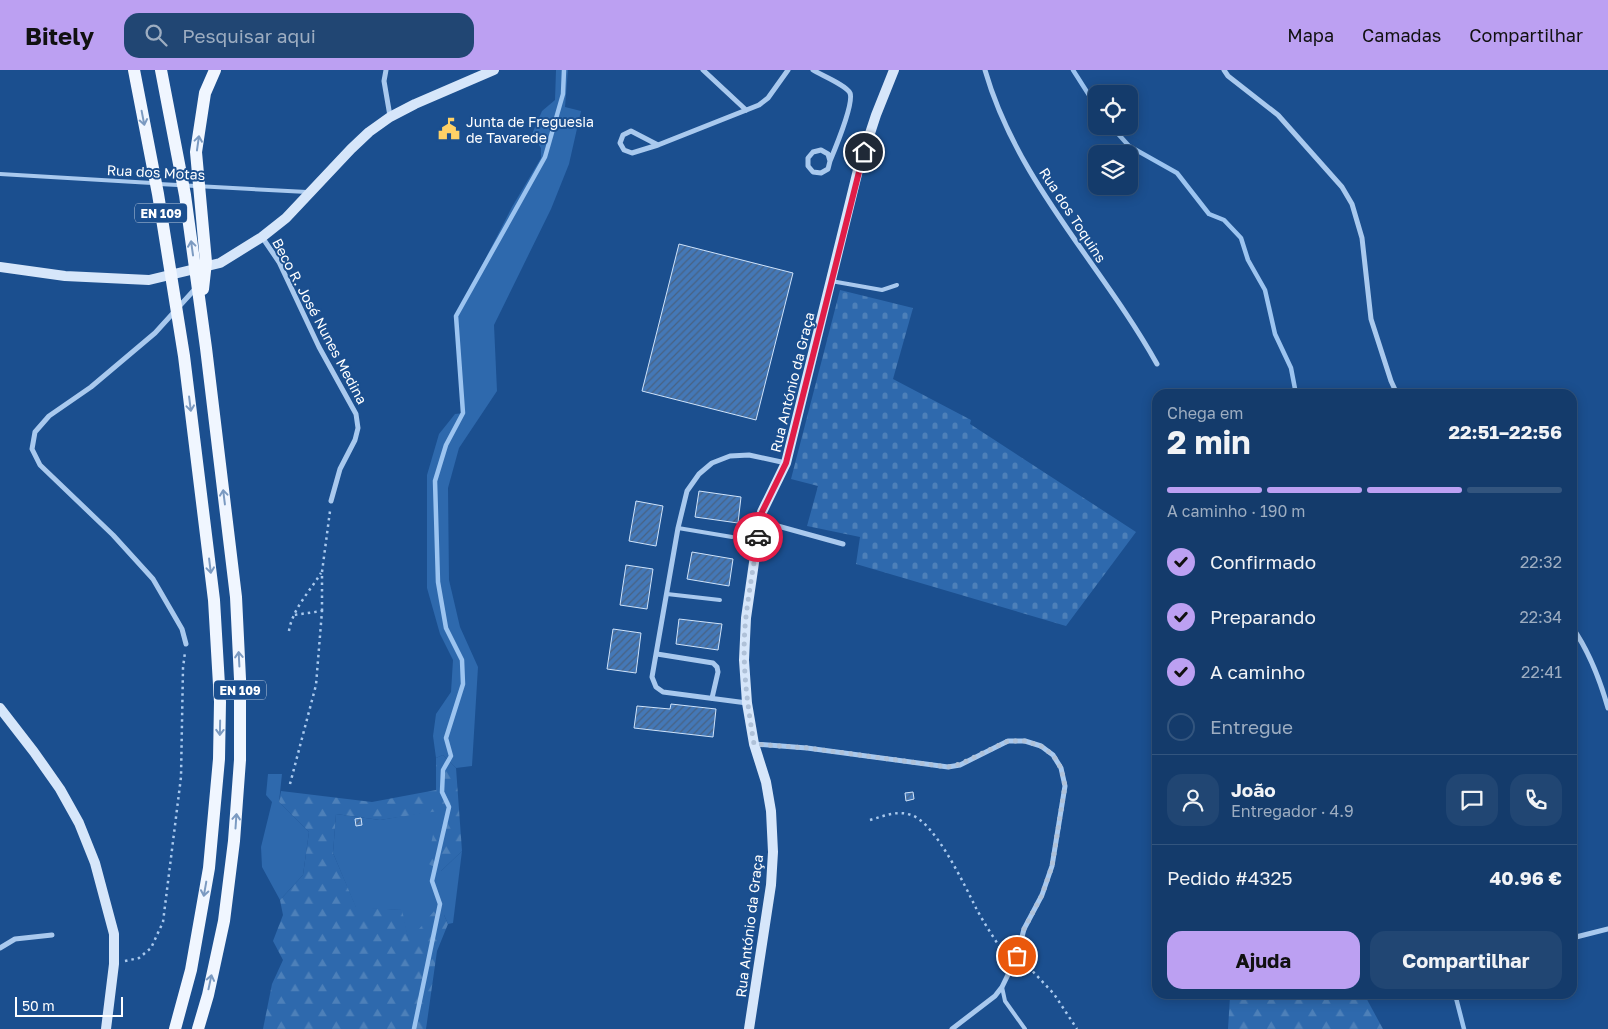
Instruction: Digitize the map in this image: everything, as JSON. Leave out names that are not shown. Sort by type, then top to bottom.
[{"type":"main road","name":"EN 109","points":[[134,70],[158,194],[184,356],[214,600],[220,702],[219,759],[209,868],[191,970],[175,1029]]},
{"type":"main road","name":"EN 109","points":[[161,70],[185,196],[206,348],[236,597],[240,679],[240,760],[234,841],[224,921],[208,995],[198,1029]]},
{"type":"main road","points":[[201,314],[206,262],[196,152],[205,93],[214,70]]},
{"type":"street","points":[[386,70],[384,80],[390,116]]},
{"type":"street","points":[[186,644],[182,629],[153,579],[113,535],[40,465],[32,449],[35,432],[50,416],[91,387],[155,334],[220,263],[262,237],[286,218],[369,132],[390,116],[494,70]]},
{"type":"street","points":[[703,70],[746,110]]},
{"type":"street","points":[[658,145],[631,131],[624,134],[620,143],[624,150],[632,153],[658,145],[759,105],[768,98],[788,70]]},
{"type":"street","points":[[813,70],[850,93],[851,103],[828,169],[821,173],[813,172],[808,166],[808,158],[813,152],[821,150],[828,154],[830,162]]},
{"type":"street","name":"Rua António da Graça","points":[[749,1029],[771,885],[773,852],[771,811],[766,782],[754,744],[747,702],[744,660],[746,618],[760,521],[762,512],[786,463],[858,170],[876,114],[894,70]]},
{"type":"street","name":"Rua dos Toquins","points":[[985,70],[1005,122],[1038,187],[1140,333],[1157,364]]},
{"type":"street","points":[[1224,70],[1228,76],[1278,115],[1342,187],[1352,204],[1362,238],[1371,319],[1395,389]]},
{"type":"street","name":"Beco R. José Nunes Medina","points":[[262,237],[279,262],[318,347],[356,414],[358,428],[355,440],[340,469],[331,501]]},
{"type":"street","points":[[0,266],[65,276],[149,280],[220,263]]},
{"type":"street","points":[[747,702],[663,692],[656,687],[652,677],[678,528],[687,491],[699,474],[712,463],[730,456],[749,455],[786,463]]},
{"type":"street","points":[[760,521],[844,544]]},
{"type":"street","points":[[1577,634],[1602,686],[1608,708]]},
{"type":"street","points":[[657,654],[713,663],[717,667],[718,672],[712,698]]},
{"type":"street","points":[[0,708],[60,789],[79,823],[96,863],[114,934],[114,964],[106,1029]]},
{"type":"street","points":[[754,744],[808,748],[948,767],[960,764],[1008,741],[1025,741],[1041,746],[1053,755],[1061,768],[1065,786],[1052,866],[1042,895],[1024,929],[1017,956],[1002,987],[995,996],[952,1029]]},
{"type":"street","points":[[1577,937],[1608,929]]},
{"type":"street","points":[[0,948],[15,939],[52,936]]},
{"type":"lane","name":"Rua dos Motas","points":[[0,174],[312,192]]},
{"type":"lane","points":[[831,281],[882,290],[897,285]]},
{"type":"lane","points":[[678,528],[732,537]]},
{"type":"lane","points":[[667,594],[720,600]]},
{"type":"lane","points":[[1002,987],[1005,1001],[1024,1029]]},
{"type":"path","points":[[290,784],[316,685],[322,611],[322,572],[329,533],[331,501]]},
{"type":"path","points":[[289,632],[290,623],[294,615],[322,572]]},
{"type":"path","points":[[294,615],[322,611]]},
{"type":"path","points":[[114,964],[139,958],[151,948],[163,922],[181,777],[183,668],[186,644]]},
{"type":"path","points":[[870,820],[897,812],[913,815],[926,824],[968,890],[1012,967]]},
{"type":"path","points":[[1017,956],[1054,994],[1077,1029]]},
{"type":"green space","points":[[556,70],[568,70],[565,107],[581,111],[569,164],[551,209],[494,325],[497,391],[459,448],[448,488],[449,580],[460,627],[478,667],[472,766],[456,768],[443,755],[436,758],[433,736],[436,714],[451,692],[453,660],[440,634],[427,588],[427,475],[439,434],[455,414],[463,413],[456,316],[512,207],[541,158],[541,148],[532,134],[542,111],[555,100]]},
{"type":"green space","points":[[840,290],[913,308],[893,379],[971,420],[970,424],[1136,532],[1066,626],[856,564],[860,537],[807,526],[818,486],[791,479]]},
{"type":"green space","points":[[443,755],[456,768],[462,851],[441,871],[427,863],[438,811],[380,820],[336,814],[333,853],[356,907],[402,910],[409,941],[435,910],[444,915],[448,924],[437,951],[426,1029],[263,1029],[272,984],[283,960],[273,941],[283,915],[280,900],[303,875],[309,832],[279,802],[281,791],[372,802],[436,790],[436,758]]},
{"type":"green space","points":[[268,774],[282,774],[279,802],[309,832],[303,875],[280,900],[262,867],[261,847],[272,802],[266,795]]},
{"type":"green space","points":[[438,810],[441,871],[462,851],[453,923],[448,924],[444,915],[409,942],[401,910],[356,908],[333,853],[336,814],[380,820]]},
{"type":"green space","points":[[1230,999],[1367,999],[1383,1029],[1228,1029]]},
{"type":"building","points":[[679,244],[793,273],[756,420],[642,391]]},
{"type":"building","points":[[699,491],[741,497],[738,523],[695,517]]},
{"type":"building","points":[[636,501],[663,506],[656,546],[629,541]]},
{"type":"building","points":[[692,552],[733,559],[729,586],[687,579]]},
{"type":"building","points":[[626,565],[653,569],[647,609],[620,605]]},
{"type":"building","points":[[679,619],[722,624],[718,650],[676,644]]},
{"type":"building","points":[[613,629],[641,633],[636,673],[607,669]]},
{"type":"building","points":[[671,704],[716,709],[713,737],[634,728],[637,706],[670,709]]},
{"type":"building","points":[[913,792],[914,799],[906,801],[905,793]]},
{"type":"building","points":[[361,818],[362,825],[356,826],[355,819]]},
{"type":"waterway","points":[[414,1029],[440,904],[432,881],[449,807],[442,792],[443,770],[451,756],[446,738],[463,684],[462,660],[446,628],[438,582],[435,481],[446,445],[463,413],[456,316],[545,157],[563,94],[564,70]]},
{"type":"waterway","points":[[1073,70],[1088,93]]},
{"type":"waterway","points":[[1119,135],[1129,146],[1177,173],[1209,214],[1224,220],[1241,238],[1248,260],[1265,290],[1275,334],[1291,368],[1295,389]]},
{"type":"waterway","points":[[1456,999],[1464,1029]]},
{"type":"way so far","points":[[758,537],[746,618],[744,660],[747,702],[754,744],[808,748],[948,767],[972,759],[1008,741],[1025,741],[1041,746],[1053,755],[1061,768],[1065,786],[1052,866],[1042,895],[1024,929],[1017,956]]},
{"type":"place","name":"Junta de Freguesia de Tavarede","points":[[449,129]]},
{"type":"route","points":[[758,537],[762,512],[786,463],[864,152]]}]
